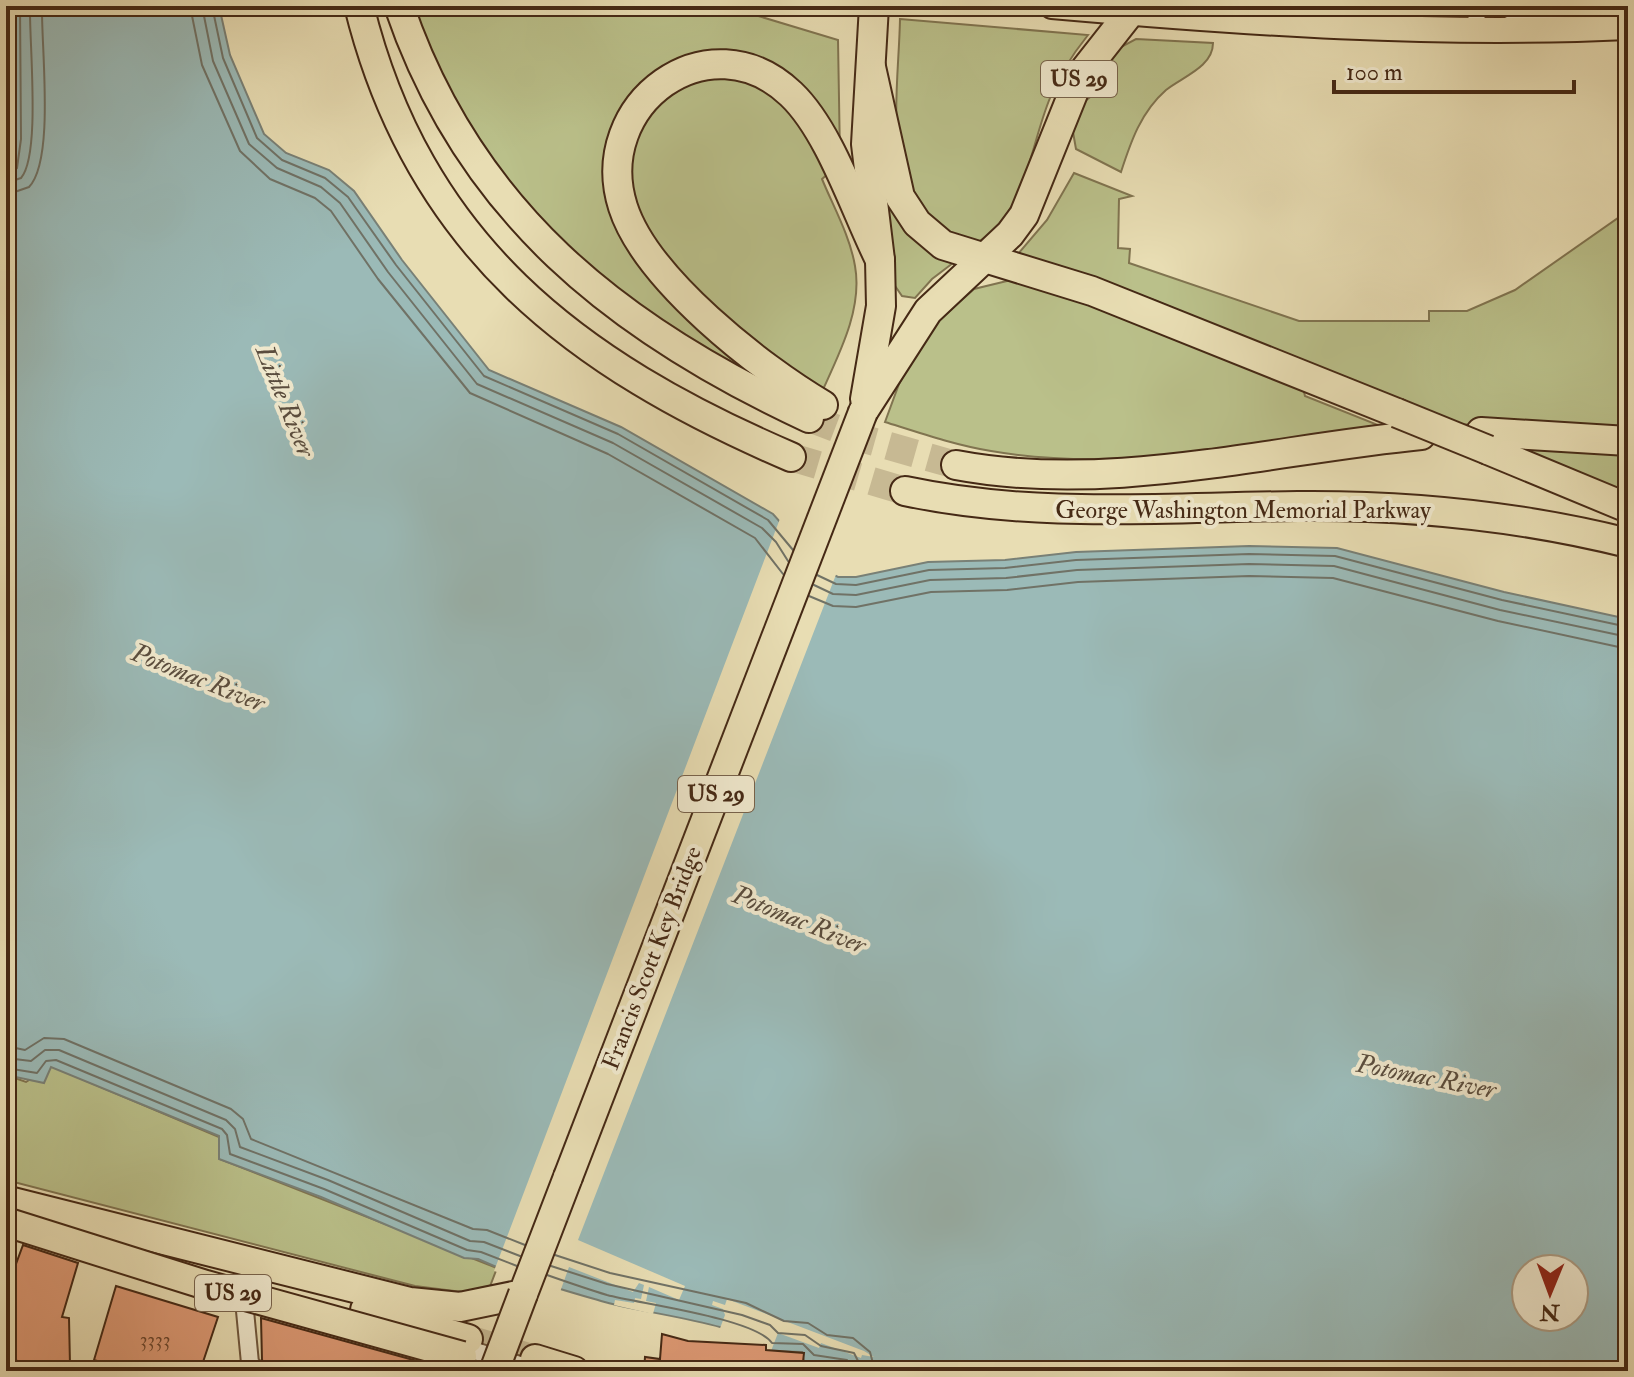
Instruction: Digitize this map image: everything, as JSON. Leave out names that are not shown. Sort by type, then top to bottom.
[{"type":"highway","points":[[359,6],[387,97],[411,148],[441,201],[496,267],[557,325],[606,361],[706,419],[791,457]]},
{"type":"highway","points":[[399,6],[422,66],[453,128],[487,178],[544,242],[609,298],[681,349],[816,411],[719,330],[638,238],[623,206],[619,184],[622,144],[635,112],[656,87],[689,69],[727,64],[772,78],[801,105],[819,131],[880,260]]},
{"type":"highway","name":"US 29","points":[[863,412],[879,327],[880,260],[866,144],[874,6]]},
{"type":"highway","name":"US 29","points":[[863,412],[928,311],[984,259],[1024,215],[1080,76],[1132,10]]},
{"type":"highway","points":[[871,67],[894,180],[908,211],[943,245],[1092,291],[1397,413],[1484,441],[1628,508]]},
{"type":"highway","name":"Francis Scott Key Bridge","points":[[494,1371],[863,412]]},
{"type":"highway","points":[[1484,441],[1567,434],[1628,441]]},
{"type":"highway","name":"George Washington Memorial Parkway","points":[[956,465],[1020,474],[1082,475],[1421,435]]},
{"type":"highway","name":"George Washington Memorial Parkway","points":[[905,491],[961,502],[1044,510],[1300,506],[1416,509],[1532,522],[1628,543]]},
{"type":"highway","name":"US 29","points":[[7,1208],[410,1302],[460,1307],[523,1294]]},
{"type":"highway","name":"US 29","points":[[7,1208],[206,1285],[465,1348]]},
{"type":"highway","points":[[537,1365],[574,1371]]},
{"type":"main road","points":[[1052,6],[1132,10],[1300,26],[1477,18],[1628,27]]},
{"type":"street","points":[[1501,6],[1513,12],[1628,10]]},
{"type":"street","points":[[7,1208],[243,1284],[537,1365]]},
{"type":"street","points":[[243,1284],[250,1363],[258,1371]]},
{"type":"green space","points":[[6,6],[12,6],[13,143],[6,188]]},
{"type":"green space","points":[[412,6],[725,6],[838,40],[840,157],[792,90],[677,70],[613,157],[680,303],[746,369],[683,338],[632,305],[560,245],[467,133]]},
{"type":"green space","points":[[1191,6],[1444,6],[1299,14]]},
{"type":"green space","points":[[900,19],[1088,35],[1066,65],[1054,90],[1017,197],[994,230],[977,243],[931,221],[911,199],[899,156],[897,133]]},
{"type":"green space","points":[[1136,39],[1213,43],[1208,59],[1196,71],[1166,90],[1143,117],[1121,172],[1076,149],[1073,132],[1084,102],[1094,94],[1106,61],[1119,48]]},
{"type":"green space","points":[[702,75],[762,84],[799,116],[829,173],[822,179],[849,244],[857,283],[847,332],[820,396],[690,293],[628,198],[634,132],[660,94]]},
{"type":"green space","points":[[1074,173],[1132,196],[1119,199],[1118,248],[1130,249],[1129,263],[1299,321],[1429,321],[1429,311],[1467,311],[1515,290],[1628,211],[1628,429],[1520,423],[1448,425],[1154,300],[1017,255],[1047,220]]},
{"type":"green space","points":[[883,180],[954,259],[915,298],[902,296],[893,283]]},
{"type":"green space","points":[[1011,280],[1025,280],[1302,384],[1305,396],[1378,425],[1185,454],[1088,459],[991,451],[885,422],[899,384],[927,331],[974,289]]},
{"type":"green space","points":[[1507,446],[1628,454],[1628,497]]},
{"type":"green space","points":[[51,1066],[219,1137],[220,1159],[497,1268],[489,1289],[470,1293],[415,1286],[6,1180],[6,1075],[26,1082]]},
{"type":"water","points":[[12,6],[219,6],[230,55],[264,134],[286,153],[329,170],[354,191],[402,260],[489,370],[621,427],[773,514],[822,569],[838,577],[856,577],[928,562],[1005,560],[1076,552],[1249,546],[1337,548],[1504,592],[1628,619],[1628,1371],[860,1371],[804,1362],[802,1352],[771,1351],[757,1341],[716,1326],[619,1306],[523,1277],[478,1259],[464,1258],[321,1197],[219,1159],[219,1136],[51,1067],[44,1083],[6,1075],[6,188],[13,139]]},
{"type":"pier","points":[[781,516],[806,548],[837,572],[578,1240],[685,1286],[679,1300],[649,1287],[646,1301],[656,1303],[653,1314],[614,1305],[615,1300],[634,1303],[635,1298],[641,1299],[644,1285],[639,1283],[633,1292],[569,1267],[560,1292],[494,1271]]},
{"type":"pier","points":[[727,1299],[874,1357],[862,1355],[861,1358],[821,1343],[819,1348],[778,1333],[771,1351],[719,1331],[725,1315],[723,1309],[712,1305],[713,1301],[725,1305]]},
{"type":"building","points":[[23,1245],[78,1263],[62,1317],[69,1318],[70,1365],[6,1360],[6,1291]]},
{"type":"building","points":[[116,1286],[218,1317],[200,1371],[129,1371],[94,1360]]},
{"type":"building","points":[[261,1318],[439,1367],[438,1371],[285,1371],[268,1367],[262,1360]]},
{"type":"building","points":[[662,1334],[688,1341],[766,1345],[766,1350],[804,1353],[802,1371],[644,1371],[645,1357],[660,1359]]},
{"type":"tunnel","points":[[809,418],[864,439],[956,465]]},
{"type":"tunnel","points":[[791,457],[905,491]]},
{"type":"tunnel","points":[[468,1339],[535,1359]]},
{"type":"water label","name":"Little River","points":[[285,401]]},
{"type":"water label","name":"Potomac River","points":[[198,678]]},
{"type":"water label","name":"Potomac River","points":[[799,920]]},
{"type":"water label","name":"Potomac River","points":[[1426,1077]]}]
